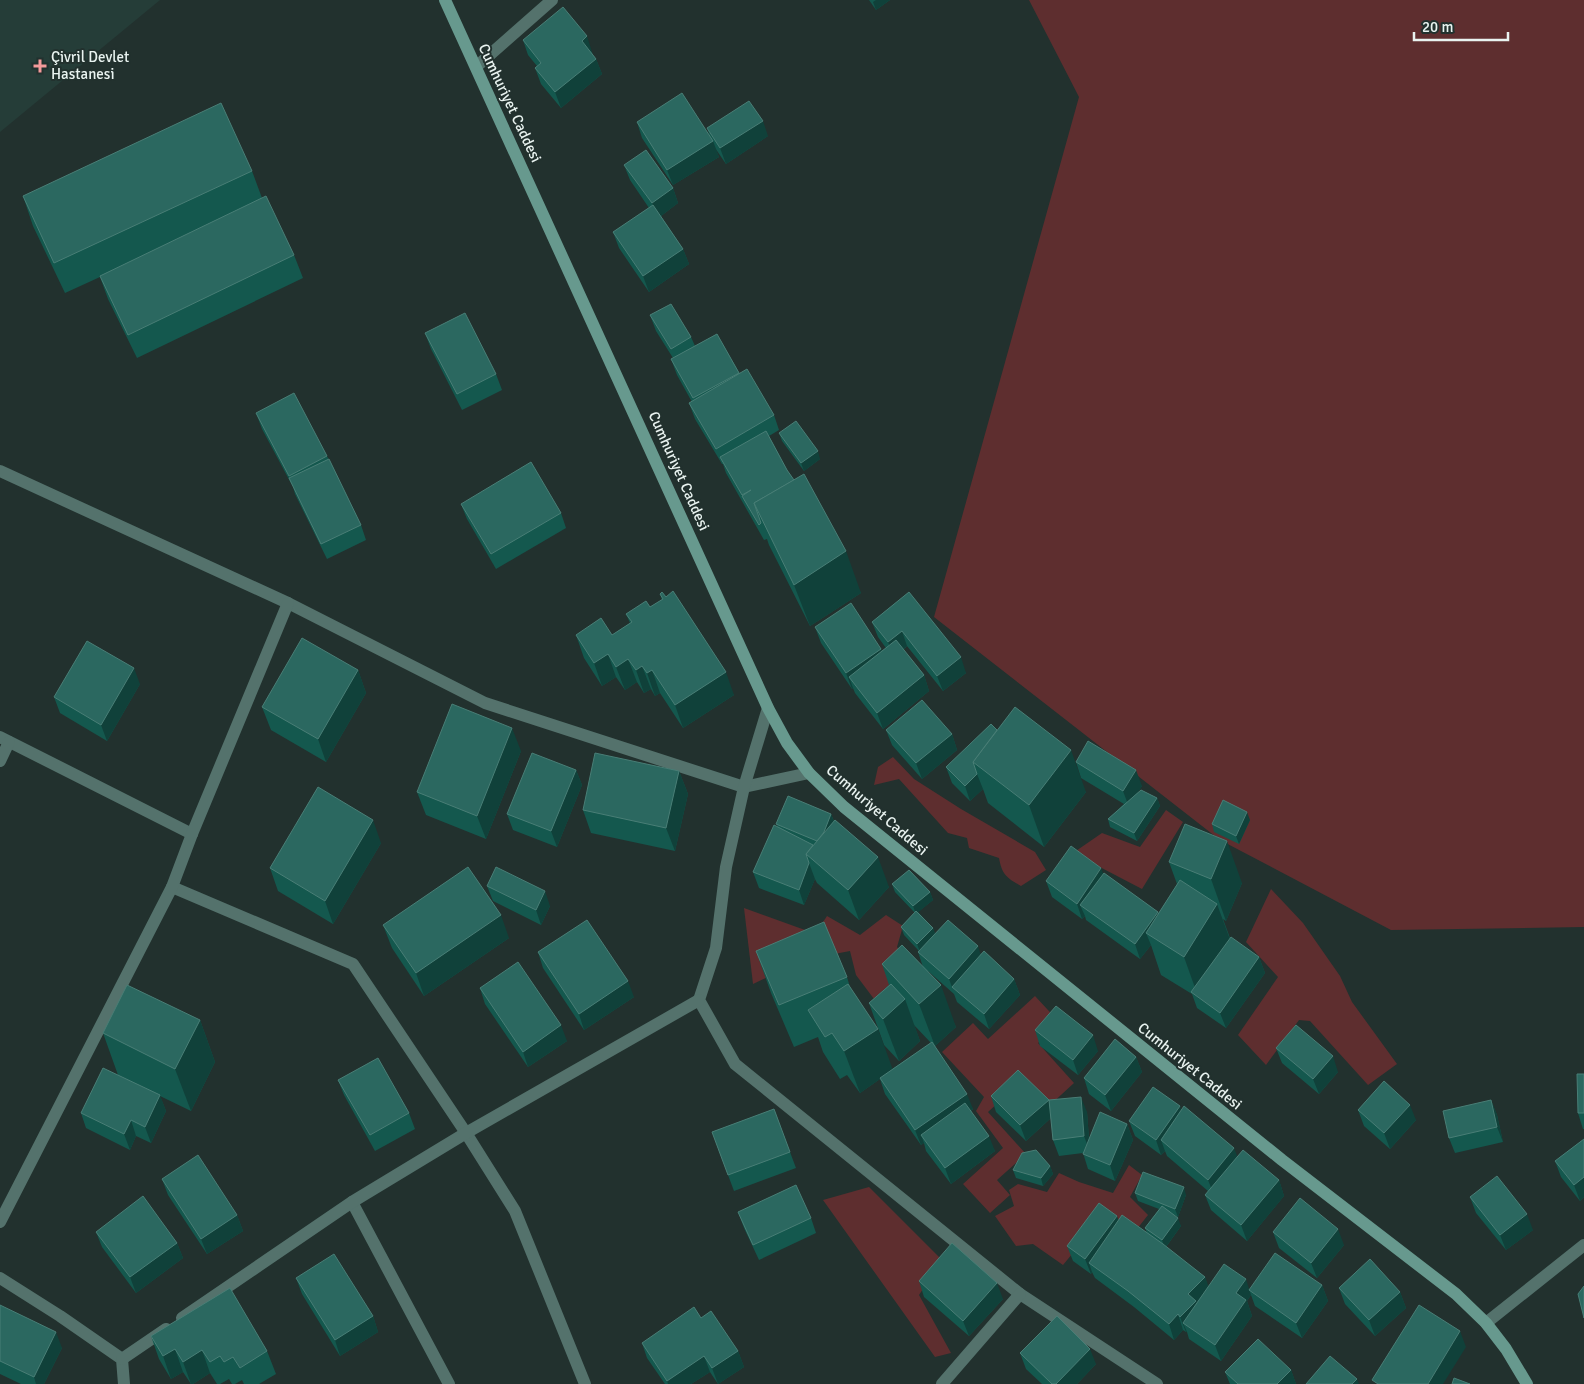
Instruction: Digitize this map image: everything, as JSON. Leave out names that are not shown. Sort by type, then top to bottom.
[{"type":"main road","name":"Cumhuriyet Caddesi","points":[[445,0],[768,708],[787,743],[810,774],[844,807],[1282,1160],[1456,1294],[1486,1323],[1506,1349],[1527,1384]]},
{"type":"street","points":[[476,67],[552,0]]},
{"type":"street","points":[[0,471],[288,603],[485,703],[744,787],[810,774]]},
{"type":"street","points":[[0,1222],[172,887],[192,834],[288,603]]},
{"type":"street","points":[[122,1359],[352,1202],[466,1133],[699,1000],[716,948],[726,867],[744,787],[768,708]]},
{"type":"street","points":[[0,762],[5,739],[192,834]]},
{"type":"street","points":[[172,887],[353,964],[466,1133],[514,1211],[584,1384]]},
{"type":"street","points":[[699,1000],[734,1064],[1020,1294],[1157,1384]]},
{"type":"street","points":[[352,1202],[449,1384]]},
{"type":"street","points":[[1486,1323],[1584,1245]]},
{"type":"street","points":[[0,1278],[60,1316],[122,1359]]},
{"type":"street","points":[[942,1384],[1020,1294]]},
{"type":"street","points":[[122,1359],[124,1384]]},
{"type":"shaded area","name":"Çivril Devlet Hastanesi","points":[[0,0],[160,0],[0,132]]},
{"type":"shaded area","points":[[1029,0],[1584,0],[1584,927],[1391,930],[1220,840],[934,617],[1079,97]]},
{"type":"shaded area","points":[[893,757],[914,779],[1035,852],[1046,870],[1021,886],[1006,875],[999,858],[969,848],[967,838],[948,833],[899,779],[874,785],[878,767]]},
{"type":"shaded area","points":[[1166,810],[1183,822],[1142,889],[1073,853],[1102,833],[1140,847]]},
{"type":"shaded area","points":[[1271,889],[1303,923],[1340,976],[1352,1002],[1397,1064],[1368,1085],[1310,1021],[1299,1020],[1266,1065],[1238,1035],[1278,977],[1246,942]]},
{"type":"shaded area","points":[[744,908],[805,930],[814,955],[753,984]]},
{"type":"shaded area","points":[[886,915],[903,926],[897,947],[915,972],[877,1003],[856,975],[850,951],[824,956],[814,936],[827,916],[860,935]]},
{"type":"shaded area","points":[[1035,996],[1060,1023],[1038,1043],[1074,1083],[1049,1106],[1024,1079],[988,1112],[1026,1154],[997,1180],[1010,1195],[990,1213],[963,1184],[1003,1148],[976,1111],[984,1097],[942,1052],[973,1023],[988,1039]]},
{"type":"shaded area","points":[[1129,1165],[1142,1175],[1130,1197],[1148,1215],[1137,1229],[1106,1213],[1063,1265],[1033,1244],[1016,1246],[995,1216],[1014,1206],[1009,1190],[1018,1184],[1047,1192],[1059,1173],[1113,1193]]},
{"type":"shaded area","points":[[869,1187],[942,1260],[919,1295],[951,1353],[935,1357],[823,1200]]},
{"type":"building","points":[[563,7],[587,36],[582,41],[596,59],[555,92],[535,68],[541,63],[523,40]]},
{"type":"building","points":[[682,93],[713,141],[667,170],[637,122]]},
{"type":"building","points":[[749,101],[763,121],[720,148],[707,128]]},
{"type":"building","points":[[221,103],[252,171],[54,263],[23,196]]},
{"type":"building","points":[[646,150],[673,188],[652,203],[624,165]]},
{"type":"building","points":[[266,196],[294,255],[128,335],[100,276]]},
{"type":"building","points":[[653,205],[683,249],[643,276],[613,232]]},
{"type":"building","points":[[671,304],[691,337],[671,349],[650,315]]},
{"type":"building","points":[[465,313],[496,374],[457,394],[425,333]]},
{"type":"building","points":[[717,334],[739,373],[693,398],[671,359]]},
{"type":"building","points":[[747,369],[774,415],[716,449],[689,403]]},
{"type":"building","points":[[294,393],[327,456],[289,476],[256,413]]},
{"type":"building","points":[[796,421],[818,451],[801,463],[779,433]]},
{"type":"building","points":[[766,431],[794,480],[754,503],[761,523],[759,525],[742,496],[751,490],[742,495],[720,457]]},
{"type":"building","points":[[329,459],[361,525],[321,544],[289,478]]},
{"type":"building","points":[[531,462],[561,513],[491,554],[461,504]]},
{"type":"building","points":[[804,474],[846,551],[794,585],[754,503]]},
{"type":"building","points":[[673,591],[726,672],[675,705],[652,670],[647,673],[642,666],[636,670],[628,659],[616,667],[608,654],[594,663],[576,635],[601,618],[612,635],[632,622],[626,614],[646,601],[650,607],[663,599],[660,594],[662,592],[666,597]]},
{"type":"building","points":[[909,592],[961,657],[937,676],[902,631],[888,642],[872,622]]},
{"type":"building","points":[[851,603],[881,649],[846,673],[815,627]]},
{"type":"building","points":[[302,638],[358,670],[318,739],[262,707]]},
{"type":"building","points":[[896,640],[924,675],[877,713],[849,677]]},
{"type":"building","points":[[87,641],[134,668],[101,725],[54,697]]},
{"type":"building","points":[[922,700],[952,734],[916,763],[886,730]]},
{"type":"building","points":[[452,704],[512,728],[477,816],[417,792]]},
{"type":"building","points":[[1015,707],[1071,750],[1029,805],[973,762]]},
{"type":"building","points":[[991,724],[997,730],[973,762],[977,774],[965,786],[946,767]]},
{"type":"building","points":[[1088,741],[1136,770],[1123,791],[1076,762]]},
{"type":"building","points":[[532,753],[576,770],[551,831],[507,814]]},
{"type":"building","points":[[595,753],[679,771],[666,828],[583,810]]},
{"type":"building","points":[[318,787],[373,820],[325,901],[270,868]]},
{"type":"building","points":[[1141,790],[1157,798],[1134,833],[1108,819]]},
{"type":"building","points":[[788,796],[831,814],[824,832],[817,841],[776,824]]},
{"type":"building","points":[[1223,800],[1247,812],[1236,836],[1212,824]]},
{"type":"building","points":[[835,820],[878,857],[848,890],[806,854]]},
{"type":"building","points":[[1185,824],[1227,841],[1211,879],[1169,862]]},
{"type":"building","points":[[774,825],[813,845],[806,854],[809,863],[799,890],[753,872]]},
{"type":"building","points":[[1071,846],[1101,868],[1077,904],[1046,881]]},
{"type":"building","points":[[468,867],[501,915],[416,973],[383,925]]},
{"type":"building","points":[[496,867],[545,891],[536,910],[487,886]]},
{"type":"building","points":[[909,870],[930,892],[913,906],[892,884]]},
{"type":"building","points":[[1104,873],[1158,912],[1135,944],[1080,905]]},
{"type":"building","points":[[1180,880],[1217,904],[1184,957],[1146,933]]},
{"type":"building","points":[[916,911],[933,928],[917,944],[901,927]]},
{"type":"building","points":[[587,920],[628,981],[579,1014],[538,952]]},
{"type":"building","points":[[948,920],[978,946],[949,979],[918,952]]},
{"type":"building","points":[[824,922],[847,977],[779,1005],[756,951]]},
{"type":"building","points":[[1231,937],[1259,957],[1220,1013],[1191,992]]},
{"type":"building","points":[[902,945],[941,985],[919,1004],[882,964]]},
{"type":"building","points":[[984,951],[1014,979],[984,1014],[952,987]]},
{"type":"building","points":[[518,962],[561,1025],[523,1052],[480,988]]},
{"type":"building","points":[[848,984],[878,1029],[844,1051],[832,1033],[825,1037],[808,1010]]},
{"type":"building","points":[[891,984],[905,999],[883,1019],[869,1003]]},
{"type":"building","points":[[127,985],[200,1020],[175,1069],[103,1033]]},
{"type":"building","points":[[1056,1006],[1093,1035],[1073,1060],[1035,1030]]},
{"type":"building","points":[[1296,1025],[1333,1056],[1313,1079],[1276,1048]]},
{"type":"building","points":[[1115,1039],[1136,1057],[1105,1095],[1084,1078]]},
{"type":"building","points":[[932,1042],[967,1094],[915,1130],[880,1078]]},
{"type":"building","points":[[378,1058],[409,1113],[370,1135],[338,1080]]},
{"type":"building","points":[[103,1068],[160,1095],[145,1127],[131,1120],[124,1134],[81,1113]]},
{"type":"building","points":[[1018,1070],[1049,1100],[1020,1125],[991,1096]]},
{"type":"building","points":[[1577,1074],[1584,1074],[1584,1113],[1578,1113]]},
{"type":"building","points":[[1384,1081],[1410,1105],[1384,1133],[1358,1110]]},
{"type":"building","points":[[1153,1087],[1180,1106],[1156,1140],[1129,1121]]},
{"type":"building","points":[[1081,1097],[1084,1136],[1053,1140],[1049,1100]]},
{"type":"building","points":[[1491,1100],[1497,1127],[1449,1138],[1443,1111]]},
{"type":"building","points":[[965,1103],[989,1136],[945,1168],[921,1135]]},
{"type":"building","points":[[1184,1106],[1234,1148],[1208,1180],[1161,1140]]},
{"type":"building","points":[[774,1109],[790,1152],[728,1175],[712,1132]]},
{"type":"building","points":[[1100,1112],[1127,1124],[1110,1165],[1083,1154]]},
{"type":"building","points":[[1584,1139],[1584,1177],[1574,1185],[1555,1161]]},
{"type":"building","points":[[1036,1150],[1050,1166],[1041,1178],[1013,1170],[1022,1153]]},
{"type":"building","points":[[1243,1150],[1279,1180],[1241,1225],[1205,1195]]},
{"type":"building","points":[[198,1155],[237,1215],[201,1239],[162,1179]]},
{"type":"building","points":[[1143,1172],[1184,1187],[1175,1209],[1135,1193]]},
{"type":"building","points":[[1497,1176],[1527,1214],[1500,1235],[1470,1197]]},
{"type":"building","points":[[796,1185],[811,1218],[753,1245],[738,1212]]},
{"type":"building","points":[[143,1196],[177,1243],[130,1277],[96,1232]]},
{"type":"building","points":[[1300,1198],[1338,1229],[1311,1263],[1273,1232]]},
{"type":"building","points":[[1099,1203],[1117,1216],[1085,1259],[1067,1246]]},
{"type":"building","points":[[1162,1206],[1178,1218],[1162,1240],[1145,1228]]},
{"type":"building","points":[[1122,1215],[1205,1277],[1188,1294],[1196,1301],[1180,1317],[1178,1314],[1169,1324],[1089,1263]]},
{"type":"building","points":[[952,1243],[997,1283],[963,1321],[919,1281]]},
{"type":"building","points":[[1275,1253],[1322,1285],[1296,1323],[1249,1290]]},
{"type":"building","points":[[334,1254],[373,1316],[335,1340],[296,1278]]},
{"type":"building","points":[[1370,1259],[1400,1292],[1369,1320],[1339,1288]]},
{"type":"building","points":[[1224,1264],[1246,1279],[1236,1293],[1246,1300],[1215,1345],[1183,1323]]},
{"type":"building","points":[[1584,1286],[1584,1318],[1578,1294]]},
{"type":"building","points":[[230,1288],[267,1351],[240,1368],[233,1357],[224,1362],[220,1356],[210,1362],[202,1350],[183,1362],[175,1349],[163,1356],[151,1336]]},
{"type":"building","points":[[0,1305],[56,1332],[34,1377],[0,1361]]},
{"type":"building","points":[[1419,1305],[1460,1331],[1428,1384],[1378,1384],[1372,1380]]},
{"type":"building","points":[[694,1307],[701,1318],[711,1311],[738,1351],[712,1368],[704,1356],[667,1381],[642,1343]]},
{"type":"building","points":[[1057,1316],[1090,1349],[1056,1384],[1052,1384],[1020,1353]]},
{"type":"building","points":[[1258,1339],[1291,1370],[1277,1384],[1238,1384],[1225,1372]]},
{"type":"building","points":[[1330,1356],[1357,1379],[1352,1384],[1306,1384]]},
{"type":"building","points":[[1454,1378],[1470,1384],[1452,1384]]},
{"type":"place","name":"Çivril Devlet Hastanesi","points":[[40,66]]}]
